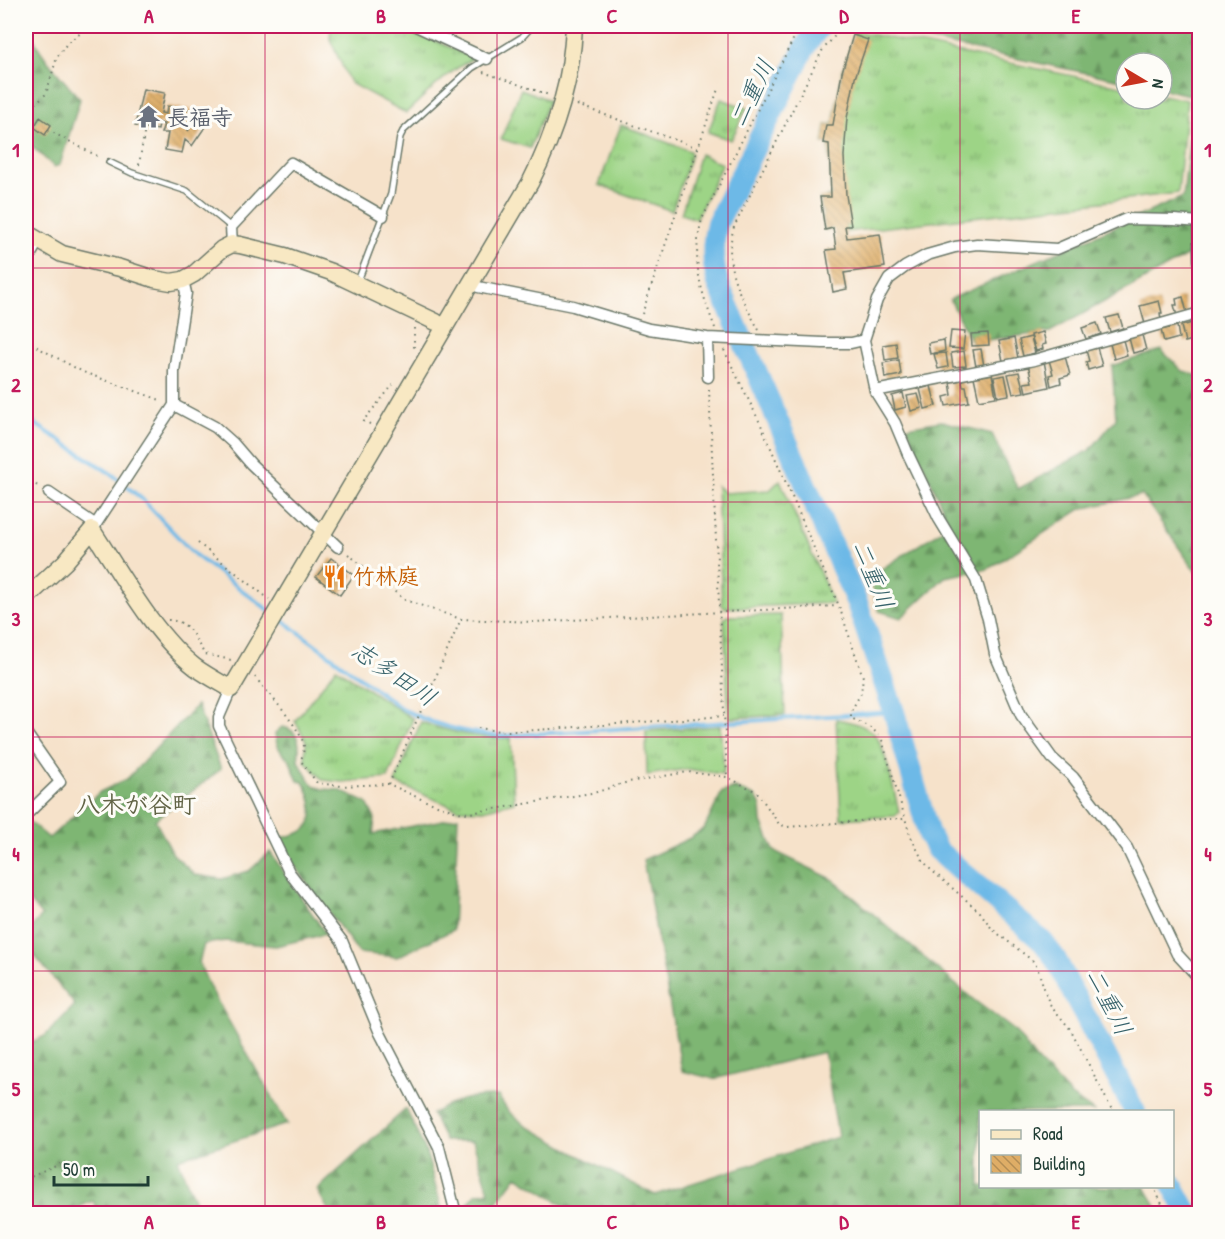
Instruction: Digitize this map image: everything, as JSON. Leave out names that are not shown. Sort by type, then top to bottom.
[{"type":"street","points":[[416,26],[487,59]]},
{"type":"street","points":[[456,1214],[439,1147],[380,1033],[342,941],[289,872],[219,726],[219,717],[231,689],[440,324],[470,283],[530,183],[553,132],[563,101],[574,26]]},
{"type":"street","points":[[232,244],[231,227],[291,163],[383,216]]},
{"type":"street","points":[[1200,292],[1199,222],[1126,219],[1057,249],[977,244],[927,255],[889,279],[877,300],[864,340],[875,391],[895,423],[939,519],[976,580],[988,619],[995,654],[1021,715],[1052,758],[1073,777],[1127,848],[1177,954],[1200,979]]},
{"type":"street","points":[[26,233],[62,254],[171,282],[183,280],[194,274],[222,249],[232,244],[285,256],[357,283],[440,324]]},
{"type":"street","points":[[26,598],[65,562],[94,527],[174,405],[174,371],[186,293],[183,280]]},
{"type":"street","points":[[470,283],[478,287],[573,306],[638,326],[707,338],[823,344],[864,340]]},
{"type":"street","points":[[875,391],[1034,360],[1200,313]]},
{"type":"street","points":[[707,338],[708,377]]},
{"type":"street","points":[[174,405],[215,427],[233,443],[250,464],[338,547]]},
{"type":"street","points":[[49,493],[94,527],[154,623],[176,649],[195,666],[231,689]]},
{"type":"street","points":[[26,733],[60,782],[26,813]]},
{"type":"lane","points":[[357,283],[391,194],[400,137],[403,131],[472,68],[522,37],[532,26]]},
{"type":"lane","points":[[109,162],[132,173],[187,191],[231,227]]},
{"type":"lane","points":[[26,268],[40,242]]},
{"type":"path","points":[[26,111],[46,94],[57,57],[68,42],[91,26]]},
{"type":"path","points":[[800,26],[702,219],[696,265],[706,302],[839,606],[864,677],[861,693],[850,711],[851,718],[870,727],[882,740],[915,849],[930,869],[980,912],[992,929],[1033,961],[1049,1003],[1071,1030],[1112,1110]]},
{"type":"path","points":[[760,342],[734,280],[729,252],[730,240],[734,227],[822,51],[843,26]]},
{"type":"path","points":[[472,68],[698,148]]},
{"type":"path","points":[[638,326],[718,89]]},
{"type":"path","points":[[138,174],[145,128]]},
{"type":"path","points":[[48,130],[109,162]]},
{"type":"path","points":[[412,310],[416,338],[414,352]]},
{"type":"path","points":[[26,341],[83,372],[174,405]]},
{"type":"path","points":[[708,377],[728,777]]},
{"type":"path","points":[[375,426],[363,421],[398,378]]},
{"type":"path","points":[[26,478],[49,493]]},
{"type":"path","points":[[198,543],[275,613]]},
{"type":"path","points":[[338,547],[405,600],[461,619],[533,622],[839,606]]},
{"type":"path","points":[[389,784],[461,619]]},
{"type":"path","points":[[154,623],[172,620],[186,624],[205,654],[244,666],[293,724],[304,746],[301,761],[317,783],[342,786],[389,784],[423,800],[457,812],[470,813],[597,792],[628,782],[688,772],[728,777],[757,792],[779,824],[787,827],[905,819]]},
{"type":"path","points":[[477,728],[500,731],[523,730],[724,716]]},
{"type":"path","points":[[26,1179],[65,1162]]},
{"type":"path","points":[[1154,1188],[1167,1214]]},
{"type":"green space","points":[[26,26],[50,64],[80,99],[60,165],[54,167],[26,141]]},
{"type":"green space","points":[[331,26],[402,26],[474,58],[447,76],[406,113],[350,83],[330,39]]},
{"type":"green space","points":[[868,26],[1199,26],[1199,249],[1050,332],[971,342],[950,299],[1183,197],[1194,96],[1174,92],[1174,51],[1114,51],[1114,79],[868,28]]},
{"type":"green space","points":[[855,31],[1114,85],[1114,111],[1174,111],[1174,97],[1187,100],[1178,193],[846,232],[845,226],[825,230],[820,198],[831,196],[829,144],[823,143],[826,125],[833,124],[842,72]]},
{"type":"green space","points":[[521,89],[549,100],[530,148],[501,139]]},
{"type":"green space","points":[[721,99],[747,108],[731,140],[708,132]]},
{"type":"green space","points":[[621,125],[690,151],[691,155],[672,211],[599,185]]},
{"type":"green space","points":[[700,154],[722,164],[696,219],[681,214]]},
{"type":"green space","points":[[1161,350],[1183,371],[1199,376],[1199,574],[1142,495],[1081,509],[988,569],[945,577],[901,618],[879,611],[869,577],[950,525],[907,427],[941,421],[992,434],[1018,489],[1090,450],[1116,419],[1112,366]]},
{"type":"green space","points":[[780,480],[833,603],[725,608],[722,605],[717,486],[725,493],[770,490]]},
{"type":"green space","points":[[781,615],[785,715],[729,718],[724,619],[727,616]]},
{"type":"green space","points":[[336,668],[413,719],[388,778],[342,782],[323,780],[305,761],[306,741],[295,721]]},
{"type":"green space","points":[[197,705],[221,769],[155,820],[173,854],[195,875],[222,879],[249,871],[270,852],[326,934],[276,946],[225,941],[204,944],[199,963],[210,988],[287,1124],[178,1159],[199,1213],[99,1213],[93,1201],[64,1213],[26,1213],[26,1045],[45,1036],[75,1005],[26,945],[26,933],[42,916],[26,897],[26,819],[49,838],[100,792],[127,779]]},
{"type":"green space","points":[[836,719],[862,726],[875,735],[879,741],[899,812],[895,816],[841,819]]},
{"type":"green space","points":[[421,722],[465,734],[511,738],[514,802],[484,810],[458,809],[395,783]]},
{"type":"green space","points":[[720,726],[724,770],[722,774],[687,769],[647,775],[646,731]]},
{"type":"green space","points":[[282,727],[293,731],[296,735],[299,744],[298,761],[313,785],[322,789],[339,790],[367,803],[375,819],[373,834],[458,817],[453,930],[397,957],[359,953],[292,862],[281,838],[306,829],[312,817],[311,802],[306,788],[303,782],[298,781],[289,759],[277,744],[275,733]]},
{"type":"green space","points":[[735,788],[755,796],[761,806],[762,822],[774,851],[832,879],[974,1000],[1015,1031],[1035,1058],[1071,1096],[1092,1110],[979,1110],[979,1188],[1146,1188],[1160,1213],[576,1213],[517,1176],[489,1213],[465,1213],[464,1208],[476,1194],[489,1191],[473,1141],[445,1141],[432,1114],[448,1105],[471,1098],[498,1096],[508,1111],[524,1124],[655,1195],[838,1137],[824,1052],[714,1079],[682,1071],[643,860],[704,829],[722,792]]},
{"type":"green space","points":[[406,1109],[426,1152],[443,1213],[330,1213],[317,1190]]},
{"type":"building","points":[[853,35],[868,40],[855,78],[847,118],[844,156],[846,195],[851,226],[845,226],[847,238],[880,234],[885,267],[844,273],[847,289],[833,292],[826,250],[836,249],[833,228],[825,230],[820,197],[831,197],[829,144],[823,143],[826,125],[833,125],[842,72]]},
{"type":"building","points":[[143,89],[165,93],[161,113],[166,114],[167,106],[193,110],[188,131],[201,110],[212,117],[192,146],[185,140],[182,153],[165,150],[168,133],[161,133],[164,124],[159,123],[158,130],[135,126]]},
{"type":"building","points":[[40,117],[51,125],[45,135],[34,127]]},
{"type":"building","points":[[1183,297],[1187,313],[1177,316],[1174,305],[1177,305],[1176,299]]},
{"type":"building","points":[[1159,301],[1161,320],[1145,324],[1140,306]]},
{"type":"building","points":[[1119,315],[1123,328],[1110,332],[1106,318]]},
{"type":"building","points":[[1200,321],[1200,338],[1185,342],[1181,326]]},
{"type":"building","points":[[1097,323],[1101,334],[1086,339],[1082,328]]},
{"type":"building","points":[[1177,326],[1179,338],[1164,342],[1161,330]]},
{"type":"building","points":[[951,331],[965,332],[963,349],[949,348]]},
{"type":"building","points":[[1043,332],[1046,344],[1042,345],[1043,349],[1036,351],[1031,335]]},
{"type":"building","points":[[988,333],[989,345],[972,346],[971,334]]},
{"type":"building","points":[[1142,335],[1146,350],[1133,353],[1129,338]]},
{"type":"building","points":[[1031,337],[1035,353],[1023,356],[1019,340]]},
{"type":"building","points":[[1014,338],[1018,358],[1003,361],[999,341]]},
{"type":"building","points":[[944,340],[945,351],[930,354],[928,343]]},
{"type":"building","points":[[1123,340],[1127,355],[1114,359],[1110,344]]},
{"type":"building","points":[[896,343],[898,358],[885,360],[883,345]]},
{"type":"building","points":[[1097,347],[1102,366],[1088,370],[1086,362],[1089,361],[1086,350]]},
{"type":"building","points":[[981,349],[984,366],[976,367],[973,350]]},
{"type":"building","points":[[964,351],[966,366],[953,367],[951,353]]},
{"type":"building","points":[[946,353],[948,367],[938,369],[934,354]]},
{"type":"building","points":[[1065,356],[1070,375],[1060,378],[1061,383],[1051,386],[1049,375],[1053,374],[1049,360]]},
{"type":"building","points":[[899,360],[901,375],[885,378],[883,363]]},
{"type":"building","points":[[1044,361],[1049,387],[1026,392],[1024,383],[1032,382],[1028,364]]},
{"type":"building","points":[[1019,372],[1024,392],[1013,394],[1008,374]]},
{"type":"building","points":[[992,374],[996,397],[979,400],[974,377]]},
{"type":"building","points":[[1005,375],[1009,395],[998,397],[994,377]]},
{"type":"building","points":[[962,380],[963,386],[966,386],[969,402],[946,406],[944,397],[952,395],[950,382]]},
{"type":"building","points":[[931,386],[936,406],[925,409],[920,389]]},
{"type":"building","points":[[903,393],[906,407],[895,410],[892,396]]},
{"type":"building","points":[[918,394],[922,408],[911,411],[907,396]]},
{"type":"building","points":[[331,558],[354,575],[340,595],[316,577]]},
{"type":"waterway","name":"二重川","points":[[820,26],[806,45],[717,223],[713,253],[718,283],[857,603],[894,712],[929,835],[937,850],[1043,942],[1055,958],[1134,1110]]},
{"type":"waterway","name":"志多田川","points":[[26,418],[113,475],[142,499],[195,555],[271,612]]},
{"type":"waterway","name":"志多田川","points":[[277,616],[401,708],[437,724],[474,733],[500,736],[894,712]]},
{"type":"waterway","name":"二重川","points":[[1174,1188],[1188,1214]]},
{"type":"place","name":"長福寺","points":[[149,117]]},
{"type":"place","name":"竹林庭","points":[[335,576]]},
{"type":"district","name":"八木が谷町","points":[[136,805]]}]
